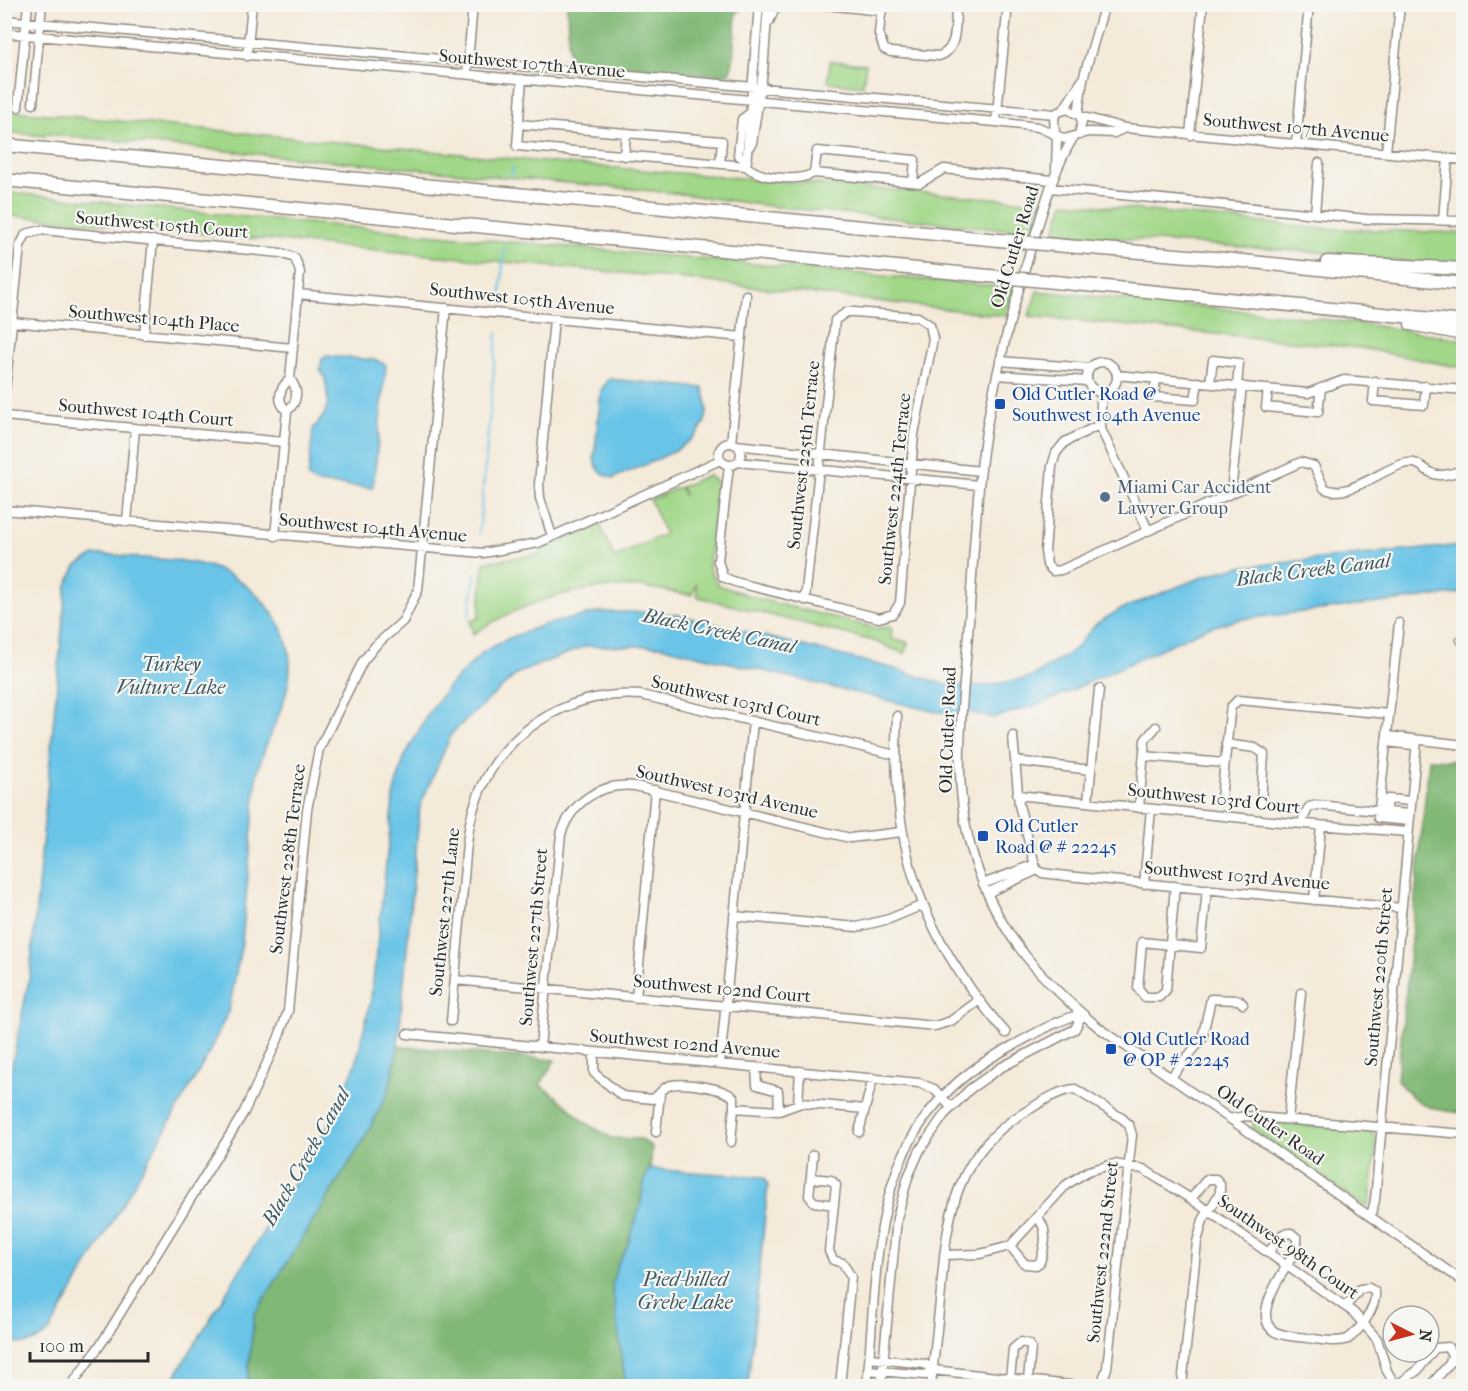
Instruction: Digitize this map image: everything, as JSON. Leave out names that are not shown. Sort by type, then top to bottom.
[{"type":"highway","points":[[4,145],[999,240],[1214,258],[1464,284]]},
{"type":"highway","points":[[4,180],[1464,322]]},
{"type":"highway","points":[[1214,258],[1464,269]]},
{"type":"highway","points":[[1396,316],[1411,324],[1464,334]]},
{"type":"street","points":[[18,107],[28,4]]},
{"type":"street","points":[[33,105],[42,4]]},
{"type":"street","points":[[247,56],[252,4]]},
{"type":"street","points":[[466,74],[473,4]]},
{"type":"street","points":[[765,31],[774,10],[782,4]]},
{"type":"street","points":[[817,4],[882,8],[879,34],[883,47],[891,52],[939,56],[945,54],[953,43],[956,4]]},
{"type":"street","points":[[996,122],[1008,4]]},
{"type":"street","points":[[1076,137],[1082,122],[1079,115],[1083,79],[1105,4]]},
{"type":"street","points":[[1191,135],[1203,4]]},
{"type":"street","points":[[1296,144],[1309,4]]},
{"type":"street","points":[[1386,152],[1400,4]]},
{"type":"street","points":[[747,164],[746,142],[749,114],[756,94],[765,31],[763,7]]},
{"type":"street","points":[[748,148],[752,143],[763,7]]},
{"type":"street","name":"Southwest 107th Avenue","points":[[4,20],[468,61],[1038,127],[1056,135]]},
{"type":"street","name":"Southwest 107th Avenue","points":[[4,33],[39,38],[522,79],[1060,112]]},
{"type":"street","points":[[522,79],[516,146],[720,164],[747,164]]},
{"type":"street","points":[[1083,79],[1052,122],[1056,135],[1065,139],[1091,131],[1114,133],[1125,128]]},
{"type":"street","points":[[1060,112],[1125,128]]},
{"type":"street","points":[[749,114],[742,119],[738,155],[756,173],[798,178],[814,173],[925,182],[944,169],[1051,184],[1315,214],[1464,221]]},
{"type":"street","points":[[518,124],[722,141],[720,164]]},
{"type":"street","name":"Southwest 107th Avenue","points":[[1125,128],[1464,160]]},
{"type":"street","points":[[624,156],[626,133]]},
{"type":"street","name":"Old Cutler Road","points":[[1056,135],[1056,169]]},
{"type":"street","name":"Old Cutler Road","points":[[1076,137],[1056,169],[1000,360],[981,471],[959,772],[970,848],[985,889],[1021,953],[1049,984],[1082,1014],[1464,1282]]},
{"type":"street","points":[[814,173],[816,151],[915,160],[913,182]]},
{"type":"street","points":[[1443,220],[1448,158]]},
{"type":"street","points":[[1315,214],[1319,163]]},
{"type":"street","name":"Southwest 105th Court","points":[[12,322],[20,246],[26,234],[45,230],[281,253],[295,258],[300,269],[298,294]]},
{"type":"street","points":[[144,335],[153,240]]},
{"type":"street","points":[[287,411],[281,403],[280,392],[290,379],[298,294]]},
{"type":"street","name":"Southwest 105th Avenue","points":[[298,294],[742,337]]},
{"type":"street","points":[[746,295],[734,444],[741,453],[733,464],[718,561],[723,577],[806,600]]},
{"type":"street","name":"Southwest 228th Terrace","points":[[71,1386],[105,1338],[244,1112],[288,1011],[307,810],[317,754],[363,661],[409,613],[418,590],[446,308]]},
{"type":"street","name":"Southwest 225th Terrace","points":[[806,600],[835,320],[840,315],[854,312],[918,317],[932,328]]},
{"type":"street","points":[[552,536],[540,498],[539,484],[554,319]]},
{"type":"street","points":[[4,401],[12,322]]},
{"type":"street","name":"Southwest 104th Place","points":[[12,322],[293,348]]},
{"type":"street","name":"Southwest 224th Terrace","points":[[806,600],[879,618],[891,616],[900,603],[911,464],[921,394],[933,339],[932,328]]},
{"type":"street","points":[[1000,360],[1090,368],[1103,362],[1112,366],[1117,375],[1113,388],[1101,392],[1092,389],[1087,381],[1090,368]]},
{"type":"street","points":[[1210,383],[1213,360],[1239,363],[1232,483],[1234,490]]},
{"type":"street","points":[[1039,379],[1041,365]]},
{"type":"street","points":[[997,375],[1087,381]]},
{"type":"street","points":[[1117,375],[1308,393],[1344,380],[1464,390]]},
{"type":"street","points":[[1156,378],[1154,397],[1195,400],[1198,382]]},
{"type":"street","points":[[274,536],[287,411],[294,404],[296,396],[295,387],[290,379]]},
{"type":"street","points":[[1375,381],[1372,401],[1424,405],[1426,386]]},
{"type":"street","points":[[1268,389],[1266,407],[1318,412],[1321,388]]},
{"type":"street","points":[[1101,392],[1100,424],[1148,530]]},
{"type":"street","name":"Southwest 104th Court","points":[[4,416],[284,442]]},
{"type":"street","points":[[1100,424],[1065,442],[1056,453],[1047,522],[1047,565],[1053,571],[1061,570],[1234,490],[1301,462],[1314,466],[1324,488],[1334,492],[1345,490],[1402,464],[1419,464],[1431,475],[1440,477],[1464,469]]},
{"type":"street","points":[[127,522],[135,428]]},
{"type":"street","points":[[979,485],[733,464],[720,460],[721,448],[734,444],[981,471]]},
{"type":"street","name":"Southwest 104th Avenue","points":[[4,510],[483,554],[521,548],[552,536],[720,460]]},
{"type":"street","points":[[1381,814],[1399,623]]},
{"type":"street","points":[[1088,802],[1099,689]]},
{"type":"street","name":"Southwest 103rd Court","points":[[474,807],[490,772],[514,740],[545,717],[581,701],[609,695],[646,696],[896,755]]},
{"type":"street","points":[[1221,799],[1231,707],[1238,700],[1389,714]]},
{"type":"street","points":[[897,716],[896,755],[902,832],[923,905],[944,951],[978,1001],[1006,1033]]},
{"type":"street","points":[[720,1064],[753,721]]},
{"type":"street","points":[[1139,808],[1145,740],[1156,727]]},
{"type":"street","points":[[1013,736],[1017,795],[1036,868]]},
{"type":"street","points":[[1387,739],[1464,745]]},
{"type":"street","name":"Southwest 220th Street","points":[[1371,1216],[1375,1200],[1398,971],[1401,908],[1417,743]]},
{"type":"street","points":[[1226,744],[1255,748],[1264,754],[1261,803]]},
{"type":"street","points":[[1144,756],[1224,764]]},
{"type":"street","points":[[1016,761],[1091,770]]},
{"type":"street","name":"Southwest 103rd Avenue","points":[[562,830],[579,804],[601,790],[626,785],[655,790],[854,839],[902,832]]},
{"type":"street","points":[[636,998],[655,790]]},
{"type":"street","name":"Southwest 103rd Court","points":[[1017,795],[1321,826],[1408,832]]},
{"type":"street","points":[[1381,814],[1388,799],[1411,801]]},
{"type":"street","points":[[1303,819],[1306,810],[1313,805],[1409,818]]},
{"type":"street","name":"Southwest 227th Lane","points":[[451,1021],[466,850],[474,807]]},
{"type":"street","points":[[1144,884],[1151,809]]},
{"type":"street","points":[[1314,900],[1321,826]]},
{"type":"street","name":"Southwest 227th Street","points":[[540,1047],[562,830]]},
{"type":"street","name":"Southwest 103rd Avenue","points":[[985,889],[1030,866],[1042,873],[1401,908]]},
{"type":"street","points":[[1175,886],[1170,945],[1165,993],[1159,997],[1144,997],[1138,988],[1142,942],[1170,945],[1201,948],[1207,889]]},
{"type":"street","points":[[734,916],[857,927],[883,922],[923,905]]},
{"type":"street","name":"Southwest 102nd Court","points":[[455,980],[935,1026],[951,1021],[978,1001]]},
{"type":"street","points":[[1288,1119],[1301,993]]},
{"type":"street","points":[[1171,1077],[1202,1039],[1211,999],[1239,1000],[1243,1004]]},
{"type":"street","points":[[867,1386],[882,1223],[890,1188],[909,1140],[941,1096],[989,1058],[1065,1018],[1082,1014]]},
{"type":"street","points":[[881,1386],[901,1198],[920,1150],[951,1107],[994,1072],[1075,1029],[1082,1014]]},
{"type":"street","name":"Southwest 102nd Avenue","points":[[407,1034],[922,1083],[941,1096],[951,1107]]},
{"type":"street","points":[[594,1052],[593,1068],[596,1075],[622,1096],[650,1099],[674,1085],[720,1089],[731,1095],[734,1108],[731,1142]]},
{"type":"street","points":[[756,1067],[757,1085],[774,1088],[779,1096],[779,1111]]},
{"type":"street","points":[[798,1103],[800,1071]]},
{"type":"street","points":[[859,1132],[873,1078]]},
{"type":"street","name":"Southwest 222nd Street","points":[[944,1255],[948,1223],[957,1189],[976,1155],[998,1131],[1024,1112],[1065,1090],[1079,1090],[1129,1125],[1132,1141],[1107,1371],[1098,1384]]},
{"type":"street","points":[[779,1096],[798,1093]]},
{"type":"street","points":[[656,1132],[660,1094]]},
{"type":"street","points":[[734,1108],[779,1111],[798,1103],[865,1108]]},
{"type":"street","points":[[1233,1119],[1246,1116],[1464,1134]]},
{"type":"street","points":[[813,1155],[809,1196],[814,1202],[834,1205]]},
{"type":"street","points":[[932,1386],[944,1255],[980,1254],[1010,1246],[1066,1185],[1079,1175],[1108,1165],[1129,1166]]},
{"type":"street","name":"Southwest 98th Court","points":[[1129,1166],[1149,1172],[1191,1199],[1346,1306],[1364,1322],[1380,1344],[1386,1371],[1396,1386]]},
{"type":"street","points":[[811,1178],[831,1180],[836,1185],[829,1251],[833,1260],[843,1263],[850,1277],[840,1386]]},
{"type":"street","points":[[1182,1386],[1197,1242],[1203,1220],[1220,1193],[1218,1180],[1211,1179],[1203,1182],[1191,1199]]},
{"type":"street","points":[[1010,1246],[1025,1264],[1035,1265],[1040,1262],[1045,1235],[1043,1225],[1037,1217]]},
{"type":"street","points":[[1268,1253],[1283,1234],[1293,1234],[1298,1244],[1268,1299],[1267,1321],[1272,1331],[1286,1335],[1344,1341],[1354,1336],[1364,1322],[1375,1299],[1372,1289],[1360,1288],[1346,1306]]},
{"type":"street","points":[[1010,1379],[1014,1346],[1021,1342],[1031,1348],[1028,1380]]},
{"type":"street","points":[[1396,1386],[1418,1370],[1435,1348],[1448,1347],[1452,1359],[1431,1386]]},
{"type":"street","points":[[870,1358],[925,1364],[933,1370],[1079,1386]]},
{"type":"street","points":[[868,1370],[925,1375],[933,1370]]},
{"type":"green space","points":[[567,4],[746,5],[736,14],[733,62],[729,74],[717,75],[578,65],[569,59]]},
{"type":"green space","points":[[830,61],[866,64],[863,86],[828,82]]},
{"type":"green space","points":[[5,110],[566,164],[1041,202],[1032,232],[769,206],[674,193],[5,132]]},
{"type":"green space","points":[[4,192],[286,221],[1014,288],[1006,316],[684,279],[5,215]]},
{"type":"green space","points":[[1064,202],[1313,228],[1463,233],[1463,265],[1343,258],[1343,254],[1054,234]]},
{"type":"green space","points":[[1037,291],[1357,323],[1463,340],[1463,368],[1361,348],[1029,316]]},
{"type":"green space","points":[[708,475],[717,482],[709,568],[718,585],[759,599],[876,628],[892,627],[891,639],[908,642],[905,654],[874,641],[698,597],[696,585],[692,595],[641,587],[597,588],[575,592],[532,604],[473,634],[470,621],[479,618],[484,562],[540,554],[540,551],[600,524],[614,558],[665,534],[650,500],[680,487],[685,496],[681,487]]},
{"type":"green space","points":[[1429,759],[1463,761],[1462,1113],[1425,1106],[1397,1080]]},
{"type":"green space","points":[[398,1046],[555,1060],[540,1085],[585,1122],[611,1138],[641,1139],[652,1147],[650,1169],[645,1178],[640,1207],[627,1247],[617,1265],[620,1340],[626,1386],[247,1386],[254,1315],[363,1141],[388,1092]]},
{"type":"green space","points":[[1253,1121],[1372,1131],[1377,1141],[1370,1202],[1367,1206],[1361,1204],[1253,1130]]},
{"type":"water","points":[[327,356],[376,360],[386,365],[373,488],[316,483],[308,478],[313,429],[324,415],[328,403],[325,377],[320,370],[322,359]]},
{"type":"water","points":[[609,379],[703,388],[707,409],[705,421],[690,440],[666,456],[614,478],[603,474],[594,460],[601,390]]},
{"type":"water","name":"Black Creek Canal","points":[[1463,545],[1463,593],[1242,619],[1206,628],[1046,702],[993,718],[974,713],[936,712],[659,646],[586,646],[518,673],[452,733],[420,806],[398,1046],[388,1092],[363,1141],[254,1315],[247,1386],[169,1386],[334,1116],[356,1063],[371,999],[394,792],[404,758],[426,717],[447,688],[483,652],[507,639],[543,625],[600,612],[652,612],[678,615],[892,668],[946,685],[985,686],[1032,677],[1073,651],[1096,624],[1119,610],[1210,574],[1238,567]]},
{"type":"water","name":"Turkey Vulture Lake","points":[[94,555],[181,561],[199,564],[230,575],[256,594],[277,620],[288,649],[289,679],[282,707],[257,774],[242,942],[229,1010],[206,1059],[49,1332],[33,1342],[23,1344],[5,1340],[5,1100],[30,974],[66,587],[76,566]]},
{"type":"water","name":"Pied-billed Grebe Lake","points":[[650,1169],[763,1177],[768,1185],[748,1386],[626,1386],[612,1286],[617,1265],[627,1247],[640,1207],[645,1178]]},
{"type":"waterway","points":[[512,176],[513,167]]},
{"type":"waterway","points":[[501,293],[504,246]]},
{"type":"waterway","points":[[479,534],[497,333]]},
{"type":"waterway","points":[[469,616],[475,573]]},
{"type":"place","name":"Old Cutler Road @ Southwest 104th Avenue","points":[[1000,404]]},
{"type":"place","name":"Miami Car Accident Lawyer Group","points":[[1105,497]]},
{"type":"place","name":"Old Cutler Road @ # 22245","points":[[983,836]]},
{"type":"place","name":"Old Cutler Road @ OP # 22245","points":[[1111,1049]]}]
